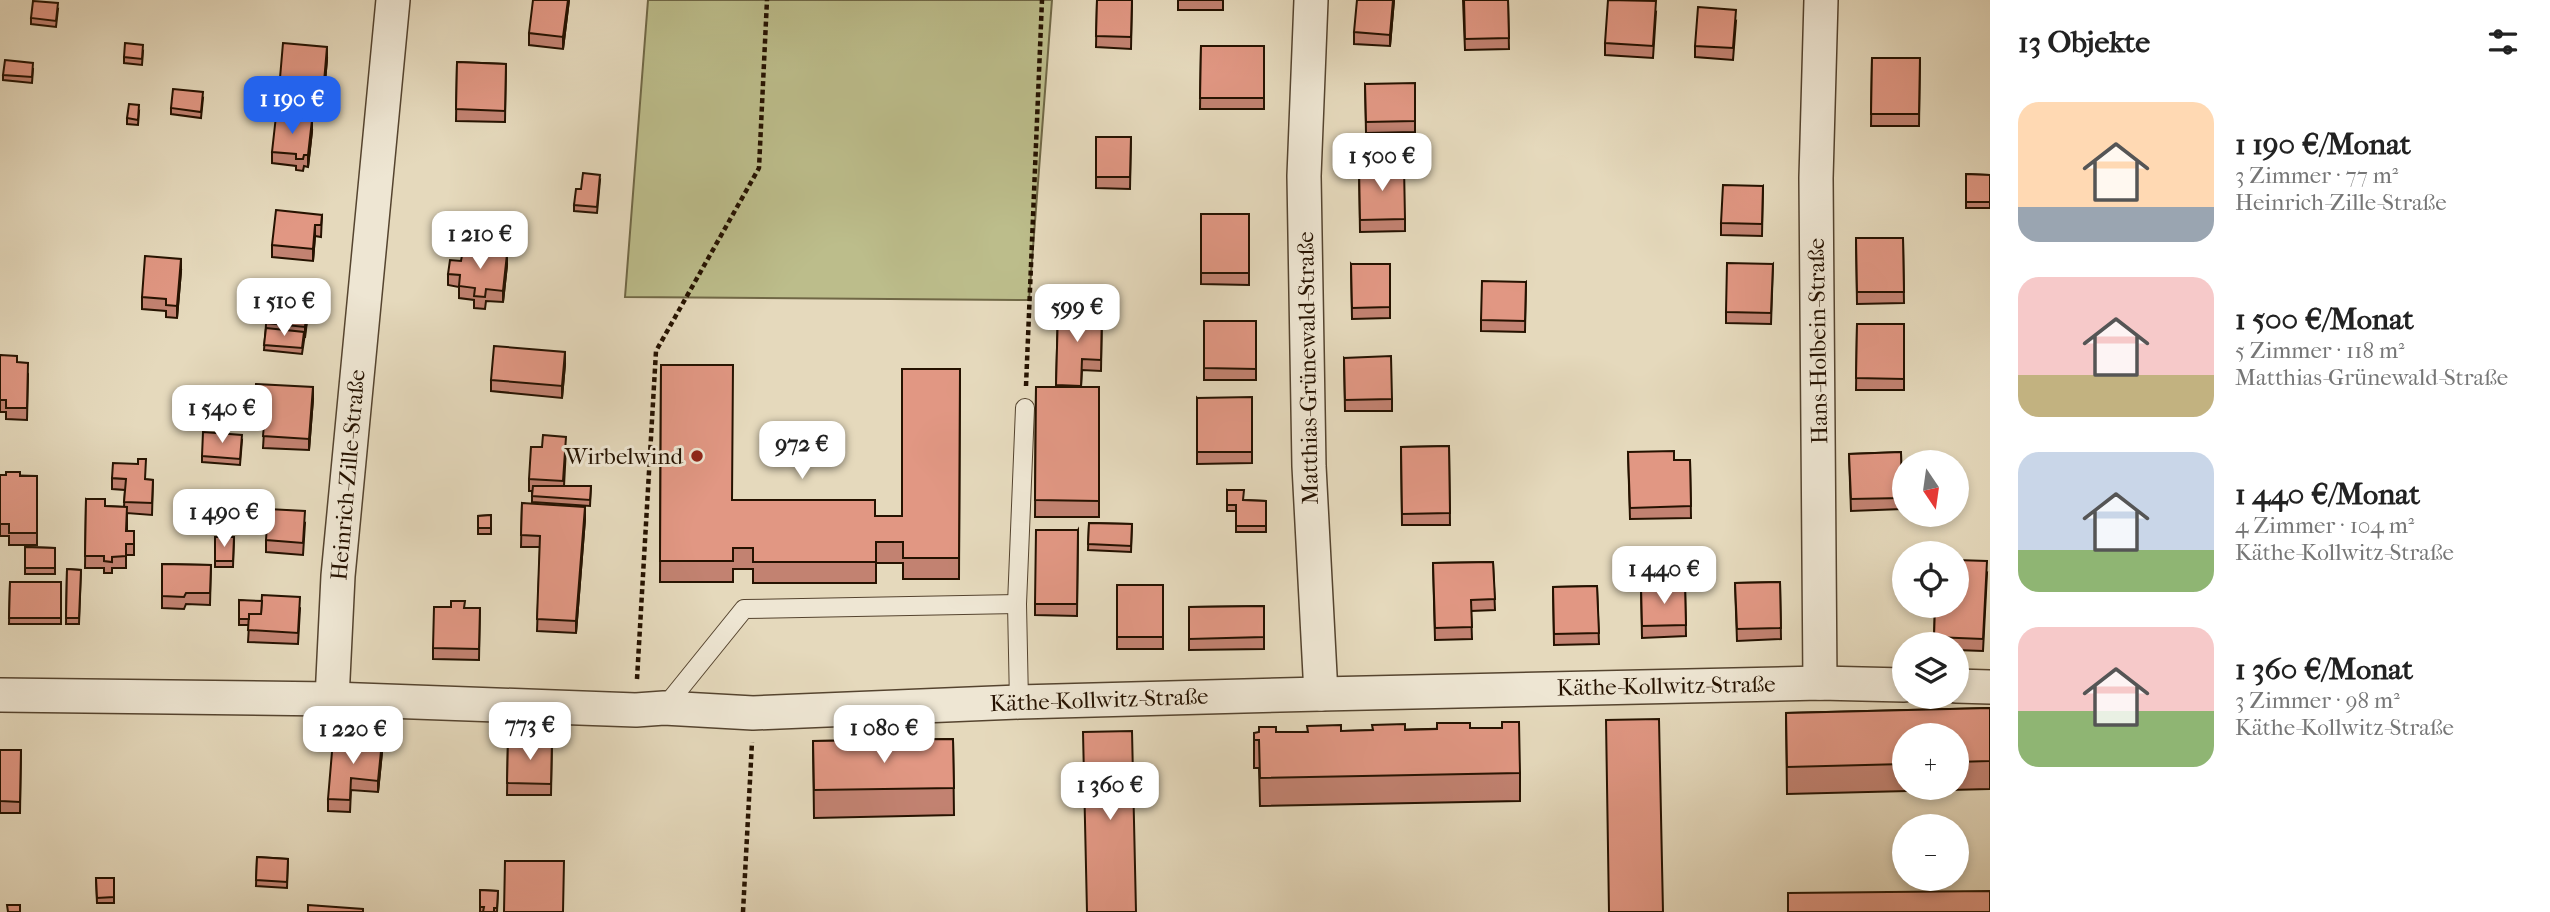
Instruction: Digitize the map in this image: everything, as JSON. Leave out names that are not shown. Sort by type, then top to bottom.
[{"type":"street","name":"Heinrich-Zille-Straße","points":[[332,699],[338,576],[393,0]]},
{"type":"street","name":"Matthias-Grünewald-Straße","points":[[1311,0],[1304,190],[1309,466],[1321,694]]},
{"type":"street","name":"Hans-Holbein-Straße","points":[[1820,683],[1816,178],[1821,0]]},
{"type":"street","name":"Käthe-Kollwitz-Straße","points":[[0,695],[332,699],[753,713],[1019,702],[1321,694],[1820,683],[1892,685]]},
{"type":"street","points":[[1969,686],[1990,687]]},
{"type":"lane","points":[[1019,702],[1017,604],[1025,408]]},
{"type":"lane","points":[[650,709],[744,609],[1017,604]]},
{"type":"path","points":[[650,709],[656,351],[759,168],[767,0]]},
{"type":"path","points":[[1025,408],[1042,0]]},
{"type":"path","points":[[743,912],[753,713]]},
{"type":"green space","points":[[648,0],[1052,0],[1029,300],[625,297]]},
{"type":"building","points":[[533,0],[568,0],[563,37],[529,33]]},
{"type":"building","points":[[1097,0],[1132,0],[1131,37],[1096,36]]},
{"type":"building","points":[[1357,0],[1393,0],[1390,35],[1354,32]]},
{"type":"building","points":[[1464,0],[1508,0],[1509,38],[1465,39]]},
{"type":"building","points":[[1608,0],[1656,1],[1653,46],[1605,43]]},
{"type":"building","points":[[33,1],[58,3],[56,21],[31,18]]},
{"type":"building","points":[[1698,7],[1736,10],[1733,48],[1695,46]]},
{"type":"building","points":[[125,43],[143,45],[142,59],[124,57]]},
{"type":"building","points":[[283,43],[327,47],[324,82],[280,78]]},
{"type":"building","points":[[1201,46],[1264,46],[1264,98],[1200,98]]},
{"type":"building","points":[[1872,58],[1920,58],[1919,114],[1871,114]]},
{"type":"building","points":[[5,60],[33,63],[32,77],[3,75]]},
{"type":"building","points":[[457,62],[506,64],[505,111],[456,109]]},
{"type":"building","points":[[1415,83],[1415,121],[1366,122],[1365,84]]},
{"type":"building","points":[[173,89],[203,92],[201,112],[171,108]]},
{"type":"building","points":[[129,104],[139,105],[138,120],[127,118]]},
{"type":"building","points":[[276,116],[312,120],[308,155],[304,155],[303,159],[296,159],[296,154],[272,152]]},
{"type":"building","points":[[1096,137],[1131,137],[1130,177],[1096,177]]},
{"type":"building","points":[[1404,166],[1405,219],[1360,220],[1359,167]]},
{"type":"building","points":[[583,173],[600,175],[597,207],[574,205],[576,189],[581,189]]},
{"type":"building","points":[[1966,174],[1990,175],[1990,202],[1966,202]]},
{"type":"building","points":[[1723,185],[1763,186],[1762,224],[1721,223]]},
{"type":"building","points":[[276,210],[322,215],[321,225],[315,225],[313,249],[272,245]]},
{"type":"building","points":[[1201,214],[1249,214],[1249,273],[1201,273]]},
{"type":"building","points":[[1856,238],[1903,238],[1904,292],[1857,292]]},
{"type":"building","points":[[463,250],[507,254],[503,291],[486,289],[485,297],[474,296],[475,288],[459,286],[460,275],[448,274],[450,260],[461,261]]},
{"type":"building","points":[[145,256],[181,259],[177,306],[166,305],[166,299],[142,297]]},
{"type":"building","points":[[1727,263],[1773,264],[1771,313],[1726,312]]},
{"type":"building","points":[[1351,264],[1390,264],[1390,307],[1352,308]]},
{"type":"building","points":[[1482,281],[1526,282],[1525,321],[1481,320]]},
{"type":"building","points":[[269,287],[316,292],[315,303],[308,302],[305,327],[266,323]]},
{"type":"building","points":[[1058,310],[1102,312],[1101,360],[1082,359],[1081,386],[1056,385]]},
{"type":"building","points":[[1204,321],[1256,321],[1256,369],[1204,368]]},
{"type":"building","points":[[1857,324],[1904,324],[1904,379],[1856,378]]},
{"type":"building","points":[[266,328],[304,332],[302,348],[264,345]]},
{"type":"building","points":[[494,346],[565,352],[562,386],[491,380]]},
{"type":"building","points":[[0,355],[17,356],[17,362],[28,363],[27,408],[6,408],[6,400],[0,400]]},
{"type":"building","points":[[1391,356],[1392,399],[1345,400],[1344,358]]},
{"type":"building","name":"Wirbelwind","points":[[661,365],[733,365],[732,500],[875,500],[875,516],[902,516],[902,369],[960,369],[959,558],[903,558],[903,542],[876,542],[876,562],[753,562],[753,548],[733,548],[733,561],[660,561]]},
{"type":"building","points":[[256,384],[313,387],[309,439],[263,436],[266,403],[255,403]]},
{"type":"building","points":[[1036,387],[1099,387],[1099,501],[1035,500]]},
{"type":"building","points":[[1252,397],[1252,452],[1197,452],[1197,398]]},
{"type":"building","points":[[203,432],[242,435],[240,459],[202,456]]},
{"type":"building","points":[[543,435],[566,437],[563,481],[529,479],[531,447],[542,447]]},
{"type":"building","points":[[1449,446],[1450,513],[1402,514],[1401,447]]},
{"type":"building","points":[[1674,451],[1674,460],[1690,460],[1691,506],[1630,508],[1628,452]]},
{"type":"building","points":[[1892,452],[1892,498],[1851,499],[1849,454]]},
{"type":"building","points":[[138,459],[146,459],[145,479],[153,480],[152,503],[124,502],[126,479],[112,478],[113,463],[138,464]]},
{"type":"building","points":[[6,472],[20,472],[20,476],[37,476],[37,533],[9,533],[9,524],[0,524],[0,475],[6,475]]},
{"type":"building","points":[[533,486],[591,486],[590,500],[532,496]]},
{"type":"building","points":[[1227,490],[1244,490],[1243,500],[1266,501],[1266,526],[1236,526],[1236,505],[1227,505]]},
{"type":"building","points":[[86,499],[105,499],[105,506],[127,507],[126,531],[134,531],[134,544],[126,544],[126,556],[112,557],[112,562],[104,561],[104,556],[85,556]]},
{"type":"building","points":[[522,503],[585,507],[576,621],[537,619],[540,536],[521,535]]},
{"type":"building","points":[[268,509],[305,511],[303,543],[266,540]]},
{"type":"building","points":[[491,515],[491,528],[478,528],[478,516]]},
{"type":"building","points":[[1089,523],[1132,524],[1131,546],[1088,544]]},
{"type":"building","points":[[1036,530],[1078,530],[1077,604],[1035,604]]},
{"type":"building","points":[[215,537],[234,537],[233,561],[215,561]]},
{"type":"building","points":[[25,547],[55,548],[55,568],[25,568]]},
{"type":"building","points":[[1969,560],[1987,561],[1983,639],[1969,638],[1969,632],[1934,632],[1935,618],[1969,618]]},
{"type":"building","points":[[1493,562],[1495,599],[1471,600],[1472,627],[1435,628],[1433,563]]},
{"type":"building","points":[[162,564],[211,565],[210,593],[186,593],[184,597],[162,596]]},
{"type":"building","points":[[67,569],[81,570],[79,618],[66,618]]},
{"type":"building","points":[[10,582],[61,582],[61,618],[9,618]]},
{"type":"building","points":[[1780,582],[1781,628],[1737,629],[1735,583]]},
{"type":"building","points":[[1117,585],[1163,585],[1163,637],[1117,637]]},
{"type":"building","points":[[1685,585],[1686,625],[1642,626],[1641,586]]},
{"type":"building","points":[[1597,586],[1599,633],[1554,634],[1553,587]]},
{"type":"building","points":[[262,595],[300,597],[298,633],[248,630],[249,614],[261,614]]},
{"type":"building","points":[[239,600],[262,601],[261,614],[249,614],[249,619],[239,619]]},
{"type":"building","points":[[451,601],[465,601],[464,608],[480,608],[479,649],[433,648],[434,607],[451,607]]},
{"type":"building","points":[[1264,606],[1264,637],[1189,639],[1189,607]]},
{"type":"building","points":[[1990,708],[1990,761],[1969,762],[1969,723],[1892,723],[1892,764],[1787,767],[1786,713]]},
{"type":"building","points":[[1659,719],[1663,912],[1609,912],[1606,720]]},
{"type":"building","points":[[1502,722],[1519,722],[1520,773],[1260,778],[1259,740],[1254,740],[1254,733],[1259,732],[1259,727],[1276,727],[1276,732],[1308,732],[1307,726],[1341,725],[1341,731],[1373,730],[1372,725],[1405,724],[1405,730],[1437,729],[1437,723],[1470,723],[1470,728],[1502,728]]},
{"type":"building","points":[[1132,731],[1136,912],[1087,912],[1083,732]]},
{"type":"building","points":[[357,739],[382,741],[378,781],[351,778],[350,800],[328,799],[333,740],[356,743]]},
{"type":"building","points":[[508,739],[552,740],[551,784],[507,783]]},
{"type":"building","points":[[953,739],[954,788],[814,790],[813,741]]},
{"type":"building","points":[[0,750],[21,750],[20,802],[0,801]]},
{"type":"building","points":[[257,857],[288,859],[287,882],[256,880]]},
{"type":"building","points":[[505,861],[564,861],[563,912],[504,912]]},
{"type":"building","points":[[96,878],[114,878],[114,897],[97,898]]},
{"type":"building","points":[[480,890],[498,891],[497,908],[494,908],[494,912],[483,912],[484,907],[480,907]]},
{"type":"building","points":[[1990,891],[1990,912],[1788,912],[1788,893]]},
{"type":"building","points":[[7,905],[20,905],[20,912],[8,912]]},
{"type":"building","points":[[308,905],[363,909],[363,912],[308,912]]},
{"type":"place","name":"Wirbelwind","points":[[697,456]]}]
